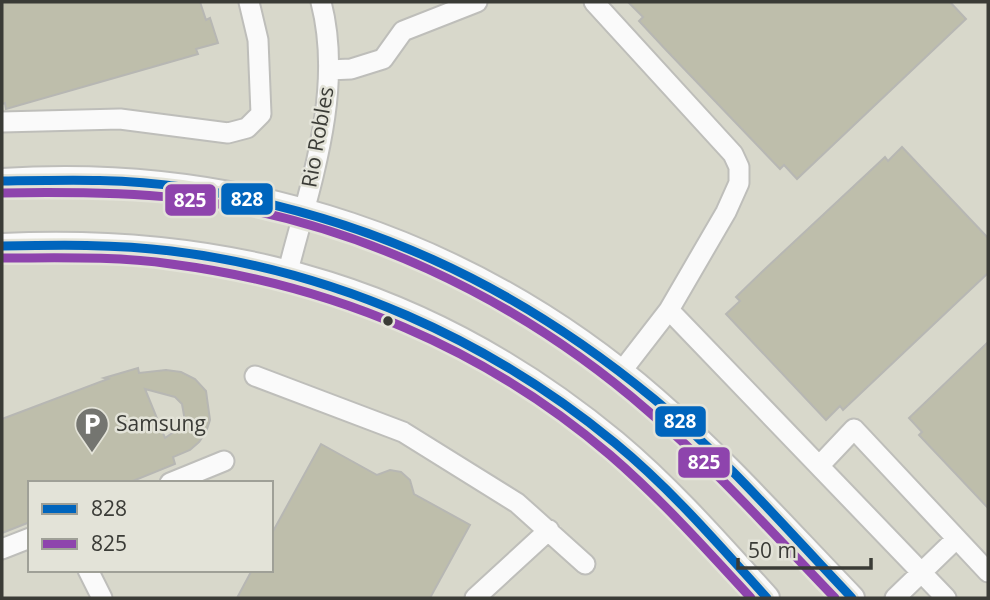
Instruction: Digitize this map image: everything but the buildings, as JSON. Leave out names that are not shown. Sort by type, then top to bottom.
[{"type":"main road","points":[[2,181],[78,179],[159,183],[260,199],[394,241],[486,284],[522,303],[621,372],[701,443],[852,598]]},
{"type":"main road","points":[[2,246],[53,243],[148,247],[198,253],[288,271],[375,299],[469,344],[531,381],[617,445],[708,534],[767,598]]},
{"type":"street","points":[[2,122],[120,119],[228,133],[247,128],[261,114],[258,40],[249,2]]},
{"type":"street","name":"Rio Robles","points":[[288,271],[324,121],[329,70],[321,2]]},
{"type":"street","points":[[329,70],[351,69],[383,59],[404,31],[477,2]]},
{"type":"street","points":[[594,2],[733,154],[739,167],[739,183],[726,212],[670,310],[621,372]]},
{"type":"street","points":[[670,310],[947,598]]},
{"type":"street","points":[[255,376],[403,432],[517,503],[585,564]]},
{"type":"street","points":[[820,465],[854,429],[988,572]]},
{"type":"street","points":[[175,481],[225,461]]},
{"type":"street","points":[[475,598],[549,530]]},
{"type":"street","points":[[895,598],[956,538]]},
{"type":"street","points":[[2,549],[28,539]]},
{"type":"street","points":[[89,572],[102,598]]},
{"type":"shaded area","points":[[2,2],[988,2],[988,598],[2,598]]},
{"type":"transit line","name":"828","points":[[2,181],[137,182],[248,199],[312,215],[374,235],[433,260],[490,288],[546,321],[601,358],[654,399],[731,470],[852,598]]},
{"type":"transit line","name":"825","points":[[2,193],[133,195],[177,198],[242,208],[368,244],[428,269],[543,332],[597,370],[648,411],[697,455],[835,598]]},
{"type":"transit line","name":"828","points":[[2,246],[129,247],[232,261],[292,275],[350,293],[407,316],[462,342],[515,372],[615,443],[675,498],[767,598]]},
{"type":"transit line","name":"825","points":[[2,258],[129,260],[231,274],[291,288],[405,328],[512,383],[562,417],[647,489],[751,598]]},
{"type":"place","name":"Samsung","points":[[92,454]]}]
